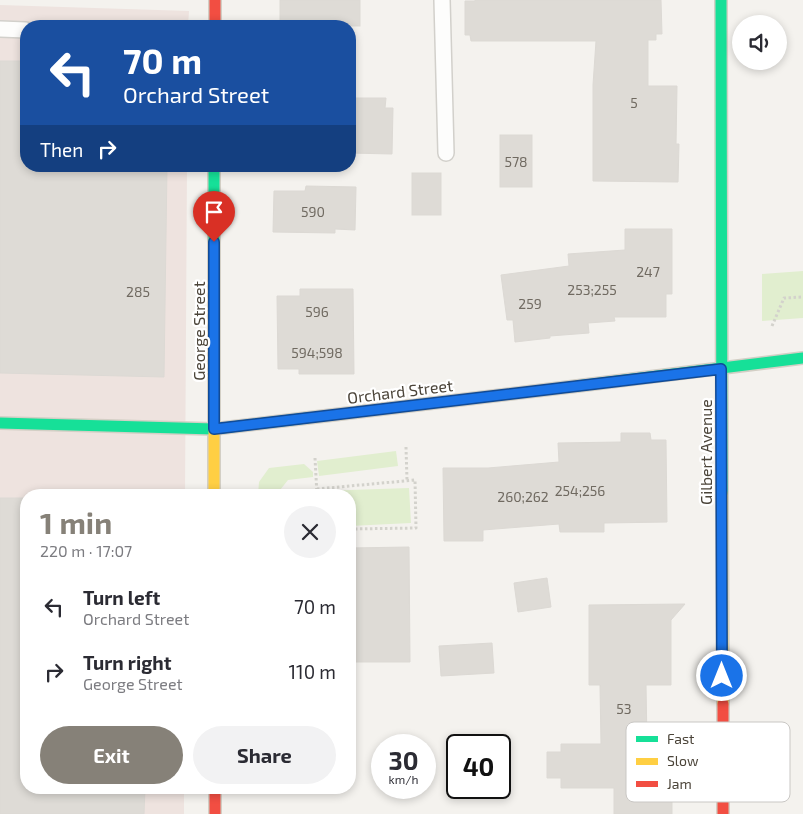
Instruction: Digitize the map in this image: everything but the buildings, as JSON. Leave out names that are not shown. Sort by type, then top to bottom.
[{"type":"main road","points":[[215,0],[215,20]]},
{"type":"main road","name":"Gilbert Avenue","points":[[721,0],[722,722]]},
{"type":"main road","name":"George Street","points":[[214,172],[214,489]]},
{"type":"main road","name":"Orchard Street","points":[[0,423],[214,429],[803,358]]},
{"type":"main road","points":[[215,794],[215,814]]},
{"type":"lane","points":[[442,0],[446,153]]},
{"type":"lane","points":[[0,29],[20,30]]},
{"type":"path","points":[[772,326],[784,298],[803,297]]},
{"type":"path","points":[[406,447],[407,480]]},
{"type":"path","points":[[315,458],[316,489],[415,480],[416,528],[356,530]]},
{"type":"shaded area","points":[[0,5],[189,11],[188,20],[20,20],[20,172],[187,172],[185,489],[20,489],[20,794],[184,794],[184,814],[0,814]]},
{"type":"green space","points":[[803,271],[803,318],[762,321],[762,274]]},
{"type":"green space","points":[[396,451],[398,466],[319,476],[317,461]]},
{"type":"green space","points":[[304,464],[313,472],[313,477],[288,480],[281,489],[258,489],[259,482],[269,468]]},
{"type":"green space","points":[[409,488],[411,523],[356,526],[356,490]]},
{"type":"traffic: fast","points":[[721,0],[722,493]]},
{"type":"traffic: fast","points":[[214,172],[214,273]]},
{"type":"traffic: fast","points":[[577,386],[803,358]]},
{"type":"traffic: fast","points":[[0,423],[214,429],[307,418]]},
{"type":"traffic: slow","points":[[214,273],[214,489]]},
{"type":"traffic: slow","points":[[307,418],[577,386]]},
{"type":"traffic: slow","points":[[722,493],[723,704]]},
{"type":"traffic: jam","points":[[215,0],[215,20]]},
{"type":"traffic: jam","points":[[723,704],[723,722]]},
{"type":"traffic: jam","points":[[215,794],[215,814]]},
{"type":"traffic: jam","points":[[723,802],[723,814]]},
{"type":"route","points":[[214,242],[214,429],[721,369],[722,676]]}]
